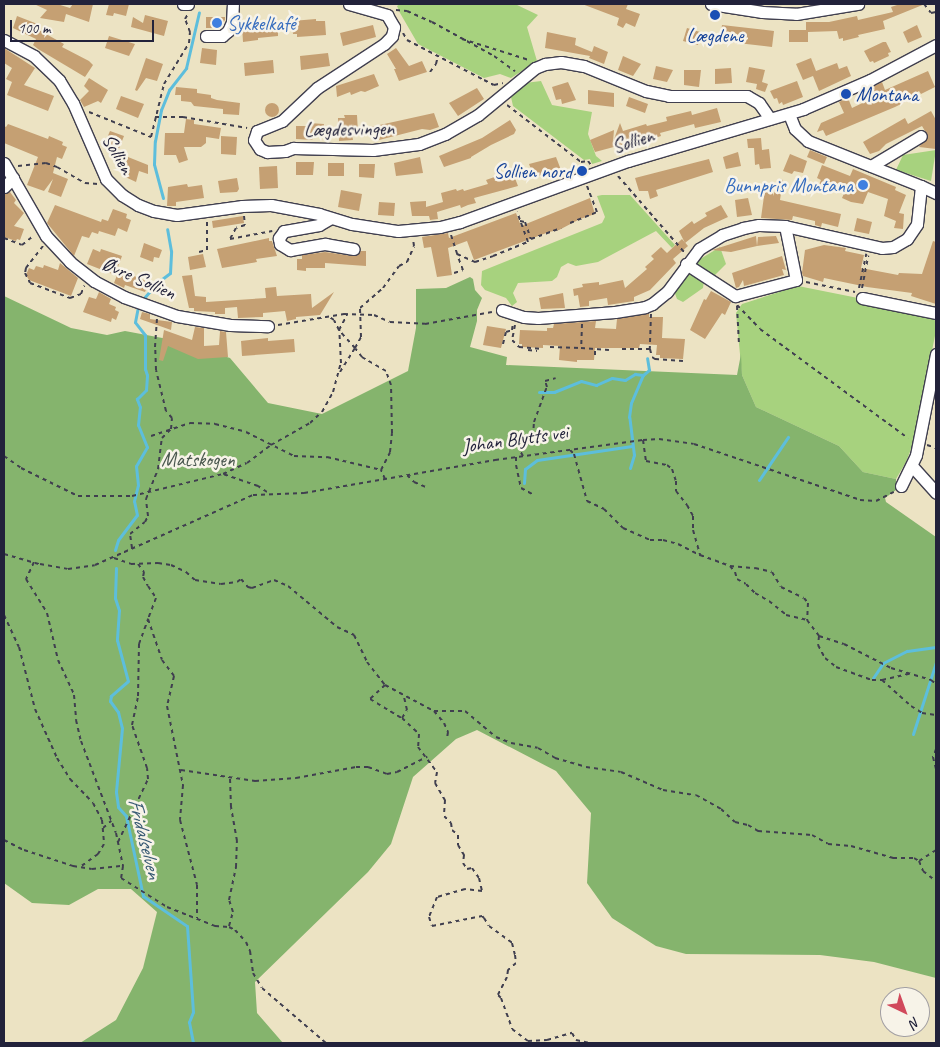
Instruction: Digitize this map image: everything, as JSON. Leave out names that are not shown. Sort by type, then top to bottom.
[{"type":"street","points":[[183,4],[188,4]]},
{"type":"street","points":[[206,36],[222,36],[228,31],[232,22],[233,4]]},
{"type":"street","points":[[350,4],[384,13]]},
{"type":"street","points":[[711,4],[743,10],[788,14],[828,10],[858,4]]},
{"type":"street","name":"Lægdesvingen","points":[[384,13],[391,20],[394,27],[388,42],[317,88],[282,121],[257,131],[254,136],[255,143],[260,149],[267,152],[293,148],[365,150],[419,144],[445,134],[473,119],[499,99],[522,77],[540,66],[561,62],[576,64],[646,91],[668,96],[743,95],[756,100],[770,119]]},
{"type":"street","name":"Sollien","points":[[4,40],[34,56],[50,69],[67,91],[106,178],[131,202],[168,214],[190,214],[242,206],[282,206],[380,230],[413,231],[448,225],[628,161],[789,114],[870,80],[936,45]]},
{"type":"street","points":[[789,114],[795,129],[808,140],[936,193]]},
{"type":"street","points":[[871,166],[921,136]]},
{"type":"street","points":[[4,188],[8,170]]},
{"type":"street","name":"Øvre Sollien","points":[[8,170],[40,229],[70,262],[94,281],[124,297],[187,319],[214,323],[268,326]]},
{"type":"street","points":[[502,310],[524,317],[538,318],[645,307],[667,292],[698,249],[732,231],[759,226],[785,226],[869,246],[893,247],[900,244],[913,233],[918,214],[921,186]]},
{"type":"street","points":[[331,218],[319,225],[284,231],[279,240],[285,249],[326,244],[354,249]]},
{"type":"street","points":[[688,262],[735,296],[796,280],[785,226]]},
{"type":"street","points":[[862,298],[936,313]]},
{"type":"street","points":[[901,486],[912,466],[919,442],[936,354]]},
{"type":"street","points":[[912,466],[936,492]]},
{"type":"path","points":[[924,4],[931,13],[936,12]]},
{"type":"path","points":[[384,13],[400,10],[407,11],[432,22],[506,64],[522,77]]},
{"type":"path","points":[[76,112],[86,111],[149,138],[164,84],[189,43],[190,32],[185,19]]},
{"type":"path","points":[[401,30],[407,40],[494,85],[501,81],[505,85]]},
{"type":"path","points":[[460,39],[504,52],[540,66]]},
{"type":"path","points":[[430,72],[436,64],[438,56]]},
{"type":"path","points":[[499,99],[581,162],[588,161],[591,164]]},
{"type":"path","points":[[155,116],[183,117],[257,131]]},
{"type":"path","points":[[8,170],[46,164],[57,166],[86,183],[98,184],[106,178]]},
{"type":"path","points":[[616,175],[688,262]]},
{"type":"path","points":[[570,223],[597,212],[586,183]]},
{"type":"path","points":[[458,254],[475,262],[526,244],[528,241],[514,203]]},
{"type":"path","points":[[242,206],[245,225],[236,228],[230,239],[278,230],[284,231]]},
{"type":"path","points":[[520,221],[525,222],[532,239],[561,228]]},
{"type":"path","points":[[448,225],[463,270],[454,273]]},
{"type":"path","points":[[199,252],[207,250],[207,226]]},
{"type":"path","points":[[4,238],[22,245],[40,229]]},
{"type":"path","points":[[339,374],[362,336],[360,308],[383,288],[399,266],[407,262],[414,246],[413,231]]},
{"type":"path","points":[[796,280],[858,293],[869,246]]},
{"type":"path","points":[[862,298],[860,298],[869,246]]},
{"type":"path","points":[[41,248],[26,268],[25,273],[30,283],[70,298],[81,294]]},
{"type":"path","points":[[739,345],[736,305],[760,329],[907,438],[919,442]]},
{"type":"path","points":[[132,548],[130,534],[145,522],[148,516],[145,503],[160,462],[162,438],[171,429],[172,415],[166,411],[156,370],[154,347],[159,310]]},
{"type":"path","points":[[268,326],[328,316],[360,314],[374,315],[390,322],[425,324],[502,310]]},
{"type":"path","points":[[4,456],[21,468],[78,496],[132,496],[222,474],[247,463],[271,445],[310,423],[322,412],[333,392],[339,374],[341,363],[339,330],[348,315]]},
{"type":"path","points":[[328,316],[334,320],[339,330],[362,357],[386,371],[391,386],[392,433],[390,452],[381,470]]},
{"type":"path","points":[[651,318],[650,349],[655,359],[683,360]]},
{"type":"path","points":[[516,319],[512,340],[519,347],[543,349]]},
{"type":"path","points":[[581,348],[582,329]]},
{"type":"path","points":[[503,344],[506,332],[512,330]]},
{"type":"path","points":[[553,353],[551,347],[581,348],[609,350],[608,356]]},
{"type":"path","points":[[566,353],[567,348]]},
{"type":"path","points":[[528,350],[533,349],[537,351]]},
{"type":"path","points":[[595,349],[595,355]]},
{"type":"path","points":[[622,354],[622,349],[650,349]]},
{"type":"path","points":[[523,456],[519,449],[533,436],[534,422],[547,387],[545,381],[551,377],[556,378]]},
{"type":"path","points":[[151,436],[194,422],[215,424],[246,432],[294,456],[326,457],[381,470]]},
{"type":"path","points":[[644,440],[646,461],[667,465],[672,469],[676,481],[676,491],[693,516],[693,530],[700,556]]},
{"type":"path","name":"Johan Blytts vei","points":[[4,554],[68,569],[95,565],[114,558],[240,499],[268,493],[298,493],[516,457],[644,440],[679,440],[694,444],[860,500],[876,501],[884,498],[901,486]]},
{"type":"path","points":[[570,450],[574,454],[587,501],[604,509],[628,531],[650,540],[663,540],[678,544],[700,556],[730,566],[755,568],[772,572],[781,587],[804,598],[808,603],[807,620]]},
{"type":"path","points":[[516,457],[516,471],[521,488],[534,495]]},
{"type":"path","points":[[381,470],[385,479]]},
{"type":"path","points":[[222,474],[258,486],[268,493]]},
{"type":"path","points":[[406,475],[414,482],[428,488]]},
{"type":"path","points":[[114,558],[131,564],[158,563],[170,565],[186,572],[195,580],[237,582],[241,579],[248,588],[274,580],[288,586],[337,627],[354,636],[367,662],[386,685],[404,697],[420,702],[434,711],[444,723],[448,732],[447,738]]},
{"type":"path","points":[[34,562],[26,579],[46,613],[58,660],[74,696],[76,720],[81,741],[118,842],[123,866],[122,878],[167,907],[215,926],[229,927],[246,942],[250,951],[253,973],[262,988],[326,1043]]},
{"type":"path","points":[[118,842],[148,779],[147,768],[132,725],[138,696],[140,644],[156,598],[143,577],[144,572],[138,564]]},
{"type":"path","points":[[730,566],[735,572],[737,580],[746,584],[755,593],[769,601],[786,615],[807,620],[819,636],[844,644],[891,668],[911,673],[936,684]]},
{"type":"path","points":[[4,615],[19,647],[36,709],[57,758],[70,779],[92,803],[102,820],[104,844],[98,854],[80,867]]},
{"type":"path","points":[[148,619],[162,660],[174,676],[167,706],[181,770],[183,785],[180,820],[197,885],[197,918]]},
{"type":"path","points":[[819,636],[818,645],[825,658],[836,668],[872,680],[882,680],[911,673]]},
{"type":"path","points":[[882,680],[911,706],[922,713],[936,715]]},
{"type":"path","points":[[386,685],[370,699],[372,702],[402,718],[420,736],[418,747],[437,772],[434,782],[445,800],[444,816],[451,823],[452,830],[458,835],[458,845],[464,855],[463,863],[467,869],[472,868],[476,871],[482,891],[465,888],[437,898],[429,917],[432,926],[482,916],[490,926],[512,943],[516,963],[508,970],[507,977],[498,995],[501,998],[512,1029],[528,1041],[547,1040],[572,1033],[578,1043]]},
{"type":"path","points":[[402,718],[407,710],[404,697]]},
{"type":"path","points":[[434,711],[466,711],[496,737],[511,743],[538,748],[555,758],[586,767],[621,772],[663,790],[696,795],[721,809],[735,822],[748,825],[758,831],[812,835],[828,844],[851,846],[893,858],[914,858],[919,861],[923,871],[936,881]]},
{"type":"path","points":[[936,749],[933,757],[936,769]]},
{"type":"path","points":[[181,770],[255,781],[296,778],[368,767],[387,774],[397,772],[427,757]]},
{"type":"path","points":[[229,927],[232,912],[230,900],[236,867],[237,841],[231,807],[230,778]]},
{"type":"path","points":[[103,828],[111,820]]},
{"type":"path","points":[[4,840],[44,857],[80,867],[92,869],[123,866]]},
{"type":"path","points":[[919,861],[936,850]]},
{"type":"path","points":[[576,1040],[590,1043]]},
{"type":"green space","points":[[400,4],[515,4],[538,15],[527,27],[537,61],[511,78],[500,74],[484,78],[418,44],[400,13],[397,6]]},
{"type":"green space","points":[[541,81],[552,105],[592,112],[588,134],[596,156],[602,161],[592,164],[590,159],[584,160],[513,106],[511,97],[525,83]]},
{"type":"green space","points":[[936,150],[931,181],[896,170],[903,155]]},
{"type":"green space","points":[[630,195],[675,245],[672,248],[656,231],[598,262],[576,266],[568,263],[561,267],[557,277],[552,281],[518,283],[513,293],[517,302],[512,306],[506,298],[485,290],[481,285],[482,271],[602,223],[605,217],[597,196]]},
{"type":"green space","points":[[720,247],[726,264],[713,277],[697,269],[697,261]]},
{"type":"green space","points":[[687,269],[704,280],[703,288],[683,302],[677,299],[673,288]]},
{"type":"green space","name":"Matskogen","points":[[470,277],[473,279],[475,290],[482,298],[477,310],[477,321],[470,347],[507,357],[506,365],[737,375],[741,354],[742,375],[756,407],[839,446],[863,472],[896,479],[896,490],[885,498],[886,502],[936,537],[936,978],[874,962],[820,955],[686,954],[656,946],[612,918],[587,883],[591,813],[556,771],[477,730],[456,739],[413,777],[391,844],[368,872],[255,982],[257,1013],[283,1043],[80,1043],[116,1020],[143,968],[157,912],[131,889],[98,889],[69,905],[32,903],[4,883],[4,296],[71,328],[107,335],[125,331],[173,340],[230,358],[268,403],[322,414],[408,371],[416,328],[416,289],[446,288]]},
{"type":"green space","points":[[798,286],[858,298],[858,301],[931,318],[936,321],[936,331],[913,444],[906,462],[896,479],[863,472],[839,446],[756,407],[742,375],[736,313],[742,304]]},
{"type":"building","points":[[34,4],[57,4],[70,8],[73,4],[93,4],[89,22],[66,14],[64,22],[40,18],[47,10]]},
{"type":"building","points":[[109,4],[129,4],[126,16],[114,13],[113,16],[106,15]]},
{"type":"building","points":[[582,4],[628,4],[626,9],[640,14],[635,27],[626,23],[623,28],[617,25],[619,18]]},
{"type":"building","points":[[900,4],[925,4],[883,21],[885,29],[858,35],[859,37],[843,41],[843,38],[839,39],[837,31],[808,32],[808,42],[789,42],[789,30],[806,30],[806,22],[829,22],[857,16],[858,20],[893,12],[891,7]]},
{"type":"building","points":[[145,15],[168,21],[164,36],[131,27],[133,17],[143,23]]},
{"type":"building","points":[[17,16],[40,25],[37,29],[64,44],[62,47],[89,61],[93,65],[85,77],[38,49],[33,45],[36,39],[13,28]]},
{"type":"building","points":[[206,17],[225,17],[225,20],[219,28],[206,28]]},
{"type":"building","points":[[316,19],[316,21],[325,21],[326,35],[297,37],[297,34],[293,34],[292,21]]},
{"type":"building","points":[[278,24],[278,36],[243,42],[242,26]]},
{"type":"building","points":[[373,25],[376,37],[343,46],[340,33]]},
{"type":"building","points":[[722,25],[774,31],[772,47],[720,41]]},
{"type":"building","points":[[917,25],[922,37],[908,43],[903,32]]},
{"type":"building","points":[[687,28],[700,32],[698,45],[683,41]]},
{"type":"building","points":[[547,32],[576,38],[575,45],[592,52],[594,46],[608,52],[604,64],[589,58],[590,56],[545,48]]},
{"type":"building","points":[[109,36],[135,44],[129,56],[105,48]]},
{"type":"building","points":[[886,42],[891,52],[888,53],[889,56],[874,63],[873,61],[870,62],[864,51]]},
{"type":"building","points":[[4,48],[35,68],[24,85],[54,96],[48,111],[7,95],[12,82],[6,79],[12,68],[4,63]]},
{"type":"building","points":[[202,48],[217,50],[216,65],[200,63]]},
{"type":"building","points":[[396,48],[409,66],[422,61],[427,72],[399,81],[394,69],[396,69],[387,54]]},
{"type":"building","points":[[328,53],[330,66],[301,70],[300,56]]},
{"type":"building","points":[[623,56],[641,64],[633,76],[618,70]]},
{"type":"building","points":[[146,58],[163,64],[157,81],[146,78],[137,91],[135,90]]},
{"type":"building","points":[[811,58],[816,71],[837,63],[839,69],[847,66],[851,76],[819,91],[813,76],[803,80],[796,64]]},
{"type":"building","points":[[273,60],[274,73],[245,76],[244,63]]},
{"type":"building","points":[[656,66],[673,70],[667,82],[653,79]]},
{"type":"building","points":[[749,67],[765,70],[762,82],[768,84],[765,92],[756,89],[757,84],[746,82]]},
{"type":"building","points":[[731,68],[732,83],[715,84],[715,69]]},
{"type":"building","points":[[684,70],[701,70],[699,87],[684,85]]},
{"type":"building","points":[[928,71],[935,87],[921,94],[919,91],[895,107],[826,136],[823,130],[817,132],[821,123],[844,113],[839,102],[848,98],[852,108],[871,99],[866,90],[882,82],[885,90]]},
{"type":"building","points":[[374,74],[379,86],[365,92],[361,91],[351,95],[350,92],[337,97],[336,86]]},
{"type":"building","points":[[89,78],[108,90],[101,103],[98,101],[84,107],[80,100],[89,91],[84,86]]},
{"type":"building","points":[[797,81],[803,97],[783,105],[782,102],[779,104],[777,98],[774,99],[770,91]]},
{"type":"building","points":[[568,82],[576,100],[562,104],[561,99],[556,100],[552,87]]},
{"type":"building","points":[[176,87],[197,89],[197,93],[211,95],[211,98],[217,100],[240,103],[239,115],[223,114],[223,109],[194,106],[191,102],[181,101],[181,95],[175,95]]},
{"type":"building","points":[[477,88],[484,99],[458,116],[449,103]]},
{"type":"building","points":[[588,90],[614,93],[614,107],[588,104]]},
{"type":"building","points":[[121,96],[144,104],[138,118],[116,109]]},
{"type":"building","points":[[629,97],[648,104],[645,113],[626,106]]},
{"type":"building","points":[[272,103],[277,105],[279,110],[277,115],[272,117],[267,115],[265,110],[267,105]]},
{"type":"building","points":[[717,108],[721,122],[695,128],[694,124],[660,133],[661,136],[627,147],[625,144],[595,152],[590,140],[614,130],[613,142],[620,123],[623,131],[646,124],[647,126],[667,121],[666,117],[691,111],[692,115]]},
{"type":"building","points":[[931,111],[936,120],[936,149],[919,147],[928,136],[922,126],[886,144],[879,151],[870,154],[863,142],[905,118],[908,124]]},
{"type":"building","points":[[434,113],[439,127],[430,130],[422,129],[379,140],[374,139],[373,134],[367,136],[366,128]]},
{"type":"building","points":[[344,115],[357,115],[358,133],[352,134],[353,140],[339,141],[338,118],[345,118]]},
{"type":"building","points":[[186,119],[194,120],[194,124],[221,128],[219,139],[206,137],[206,143],[201,147],[184,147],[188,160],[179,163],[176,155],[164,155],[165,133],[184,133]]},
{"type":"building","points":[[510,120],[516,130],[514,134],[491,145],[471,158],[444,167],[439,156],[482,138]]},
{"type":"building","points":[[309,123],[324,124],[323,137],[314,137],[312,140],[296,139],[296,126],[309,126]]},
{"type":"building","points":[[8,124],[48,139],[49,136],[63,142],[62,145],[67,147],[62,159],[57,157],[53,173],[68,179],[61,197],[48,192],[53,179],[44,191],[27,185],[38,157],[4,143],[4,126],[6,127]]},
{"type":"building","points":[[110,131],[124,136],[118,151],[104,145]]},
{"type":"building","points":[[221,136],[237,137],[236,155],[221,154]]},
{"type":"building","points":[[761,138],[762,150],[769,149],[771,168],[760,169],[759,164],[755,165],[754,148],[748,148],[747,139]]},
{"type":"building","points":[[810,150],[827,157],[824,164],[807,157]]},
{"type":"building","points":[[738,152],[741,166],[726,169],[723,157]]},
{"type":"building","points":[[790,154],[807,161],[803,173],[794,171],[792,174],[783,171]]},
{"type":"building","points":[[128,157],[148,165],[148,174],[139,171],[136,182],[121,175]]},
{"type":"building","points":[[420,157],[423,173],[396,176],[394,163]]},
{"type":"building","points":[[556,157],[561,170],[534,177],[529,164]]},
{"type":"building","points":[[709,159],[713,172],[656,190],[658,196],[650,199],[648,191],[639,191],[635,178]]},
{"type":"building","points":[[296,162],[314,162],[313,175],[296,175]]},
{"type":"building","points":[[328,163],[344,163],[344,176],[328,176]]},
{"type":"building","points":[[359,164],[375,164],[374,178],[359,177]]},
{"type":"building","points":[[822,165],[850,176],[853,169],[896,187],[895,190],[906,195],[899,213],[904,214],[903,229],[894,228],[896,221],[884,216],[888,199],[868,192],[863,204],[851,202],[842,198],[846,189],[830,183],[828,188],[819,185],[821,180],[817,178]]},
{"type":"building","points":[[277,166],[278,188],[260,189],[259,167]]},
{"type":"building","points":[[513,173],[518,186],[474,198],[476,203],[461,208],[460,205],[437,212],[438,219],[430,220],[429,216],[412,216],[410,202],[426,201],[426,207],[443,202],[441,193],[456,189],[457,191],[463,189],[464,191],[488,184],[486,180],[500,175],[501,178]]},
{"type":"building","points":[[237,178],[239,189],[237,192],[220,193],[218,181]]},
{"type":"building","points":[[780,179],[783,180],[780,200],[841,214],[838,227],[822,223],[821,227],[815,225],[815,221],[793,216],[792,220],[761,218],[765,189],[773,190],[773,196]]},
{"type":"building","points":[[187,184],[188,187],[202,185],[204,198],[176,202],[176,206],[167,206],[168,187]]},
{"type":"building","points":[[341,190],[362,194],[359,211],[338,207]]},
{"type":"building","points":[[10,192],[16,200],[14,203],[24,213],[14,226],[24,229],[20,240],[17,239],[16,241],[4,237],[4,194]]},
{"type":"building","points":[[590,198],[595,214],[580,219],[559,230],[474,260],[467,241],[448,248],[452,275],[437,277],[431,247],[424,248],[422,237],[448,233],[449,238],[516,213],[521,226]]},
{"type":"building","points":[[748,198],[752,215],[737,217],[735,200]]},
{"type":"building","points":[[379,202],[395,203],[394,216],[378,215]]},
{"type":"building","points":[[55,205],[101,222],[102,219],[108,221],[113,209],[127,214],[126,218],[131,220],[127,232],[118,228],[115,236],[99,231],[98,234],[92,232],[89,238],[82,236],[74,256],[47,223]]},
{"type":"building","points":[[721,205],[728,217],[704,228],[685,243],[679,231],[692,221],[694,224],[707,216],[705,213]]},
{"type":"building","points":[[243,216],[244,223],[213,228],[212,221]]},
{"type":"building","points":[[857,218],[872,222],[869,234],[854,231]]},
{"type":"building","points":[[756,236],[757,246],[731,252],[712,250]]},
{"type":"building","points":[[776,236],[779,243],[757,246],[758,237]]},
{"type":"building","points":[[269,238],[269,241],[272,241],[277,256],[256,259],[257,262],[222,268],[217,249]]},
{"type":"building","points":[[682,239],[688,246],[673,259],[676,263],[650,290],[634,297],[634,301],[608,305],[607,298],[589,301],[589,306],[580,307],[578,295],[574,296],[573,289],[583,287],[582,284],[599,282],[599,285],[623,280],[625,288],[647,269],[645,267],[654,259],[651,256],[661,247],[667,253]]},
{"type":"building","points":[[933,241],[936,242],[936,304],[911,296],[912,293],[867,287],[824,278],[823,282],[803,276],[802,273],[805,250],[824,245],[846,248],[845,251],[864,255],[861,268],[898,275],[899,273],[922,274]]},
{"type":"building","points":[[144,243],[162,250],[159,258],[154,257],[153,262],[140,257]]},
{"type":"building","points":[[93,249],[100,252],[101,249],[122,256],[115,275],[87,264]]},
{"type":"building","points":[[361,251],[366,251],[366,266],[325,263],[325,268],[306,268],[306,271],[297,270],[297,259],[302,259],[302,255],[325,252],[353,256]]},
{"type":"building","points":[[203,254],[206,267],[190,270],[188,257]]},
{"type":"building","points":[[782,256],[786,270],[782,269],[784,275],[744,286],[743,280],[739,287],[736,288],[732,273]]},
{"type":"building","points":[[60,263],[78,278],[71,296],[29,280],[26,275],[29,268],[34,270],[36,266],[43,268],[44,265],[58,270]]},
{"type":"building","points":[[119,270],[149,282],[145,292],[125,285],[124,288],[114,283]]},
{"type":"building","points":[[192,275],[195,296],[206,297],[206,302],[266,298],[265,288],[276,287],[277,296],[311,294],[312,308],[334,292],[320,315],[296,317],[296,319],[287,321],[285,311],[263,313],[263,317],[238,318],[237,307],[225,308],[225,314],[194,311],[194,308],[189,308],[182,276]]},
{"type":"building","points":[[711,291],[731,302],[725,315],[722,313],[705,339],[690,330],[704,299],[706,300]]},
{"type":"building","points":[[99,292],[111,299],[109,304],[116,307],[115,310],[119,312],[116,320],[112,318],[111,322],[83,312],[89,297],[96,299]]},
{"type":"building","points":[[563,293],[565,308],[541,309],[539,298]]},
{"type":"building","points":[[142,312],[150,314],[150,319],[172,322],[171,330],[140,319]]},
{"type":"building","points":[[649,313],[649,317],[663,317],[662,338],[685,339],[683,359],[660,358],[660,355],[656,355],[657,345],[640,344],[639,348],[595,348],[594,360],[577,360],[577,362],[559,360],[560,346],[543,345],[543,348],[522,347],[522,344],[519,344],[520,330],[547,331],[547,328],[553,328],[554,324],[596,321],[595,328],[616,329],[617,319]]},
{"type":"building","points":[[487,326],[506,329],[501,348],[483,345]]},
{"type":"building","points":[[195,327],[204,328],[204,346],[219,345],[220,331],[226,332],[228,357],[198,359],[168,346],[163,361],[159,360],[164,330],[192,340]]},
{"type":"building","points":[[268,338],[268,341],[294,339],[295,352],[242,356],[241,341]]},
{"type":"waterway","name":"Fridalselven","points":[[163,198],[154,164],[155,141],[161,110],[169,90],[186,68],[199,12]]},
{"type":"waterway","name":"Fridalselven","points":[[143,299],[158,282],[170,273],[171,251],[167,229]]},
{"type":"waterway","name":"Fridalselven","points":[[115,550],[118,540],[137,515],[134,501],[138,485],[136,466],[147,447],[138,425],[140,407],[137,399],[146,390],[147,375],[145,369],[145,335],[135,322],[138,307]]},
{"type":"waterway","points":[[539,392],[554,392],[581,381],[596,385],[612,378],[625,380],[635,374],[643,375],[649,370],[647,358]]},
{"type":"waterway","points":[[630,468],[634,455],[629,417],[631,403],[643,375]]},
{"type":"waterway","points":[[759,480],[788,437]]},
{"type":"waterway","points":[[524,483],[525,469],[537,460],[632,446]]},
{"type":"waterway","name":"Fridalselven","points":[[116,568],[115,598],[119,610],[117,640],[128,681],[111,696],[110,701],[118,712],[122,728],[116,792],[118,807],[126,816],[143,896],[187,926],[193,1012],[189,1022],[193,1043]]},
{"type":"waterway","points":[[873,678],[883,663],[907,651],[936,647]]},
{"type":"waterway","points":[[913,734],[936,662]]},
{"type":"place","name":"Lægdene","points":[[715,15]]},
{"type":"place","name":"Sykkelkafé","points":[[217,23]]},
{"type":"place","name":"Montana","points":[[846,94]]},
{"type":"place","name":"Sollien nord","points":[[582,171]]},
{"type":"place","name":"Bunnpris Montana","points":[[863,185]]}]
